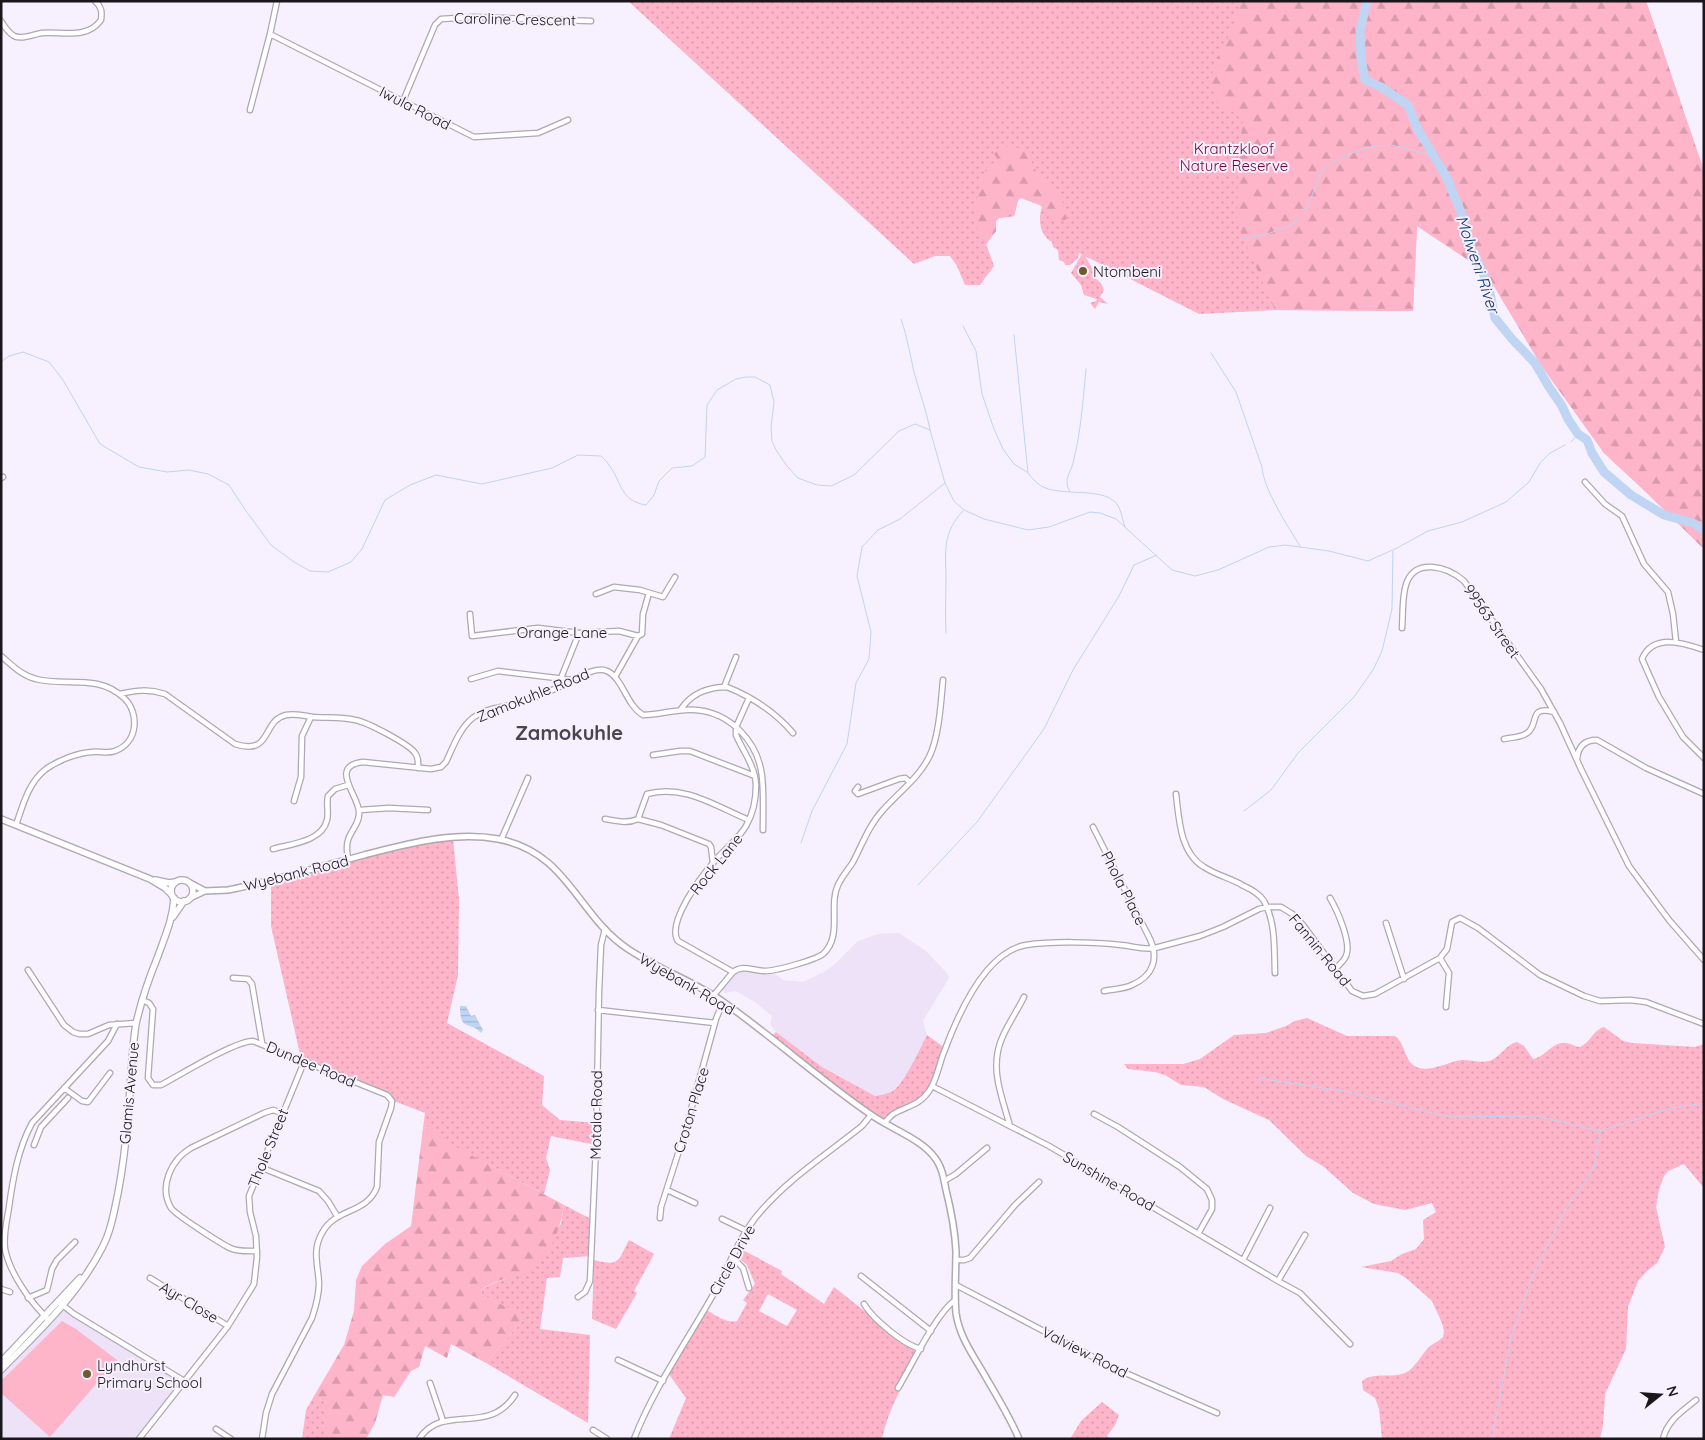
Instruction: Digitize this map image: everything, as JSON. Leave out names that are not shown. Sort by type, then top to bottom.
[{"type":"main road","points":[[1,819],[150,879],[165,888],[178,901],[187,900],[192,891],[190,883],[183,880],[169,882],[150,879]]},
{"type":"main road","points":[[172,896],[171,887],[175,882]]},
{"type":"main road","name":"Glamis Avenue","points":[[1,1370],[60,1303],[78,1286],[103,1247],[109,1230],[120,1180],[136,1023],[142,1000],[170,923],[173,910],[172,896]]},
{"type":"main road","name":"Glamis Avenue","points":[[170,923],[187,900]]},
{"type":"main road","name":"Glamis Avenue","points":[[1,1362],[47,1318]]},
{"type":"street","points":[[1,21],[10,32],[19,37],[40,33],[74,34],[94,26],[101,20],[102,9],[95,1]]},
{"type":"street","points":[[250,110],[277,1]]},
{"type":"street","name":"Caroline Crescent","points":[[404,101],[435,24],[440,19],[474,17],[591,21]]},
{"type":"street","name":"Iwula Road","points":[[270,34],[477,138],[538,133],[568,120]]},
{"type":"street","points":[[1585,482],[1605,504],[1622,516],[1644,564],[1668,592],[1674,620],[1676,642]]},
{"type":"street","name":"99563 Street","points":[[1402,628],[1404,593],[1409,578],[1417,570],[1437,567],[1459,576],[1541,688],[1577,760]]},
{"type":"street","points":[[596,594],[614,587],[640,590],[663,597],[675,577]]},
{"type":"street","points":[[650,593],[643,614],[640,635],[615,677],[634,709],[643,714],[681,709],[696,710],[717,714],[736,726],[753,748],[760,767],[763,830]]},
{"type":"street","name":"Orange Lane","points":[[470,614],[472,636],[538,628],[578,633],[619,631],[640,635]]},
{"type":"street","points":[[561,678],[578,633]]},
{"type":"street","points":[[1704,650],[1676,642],[1654,645],[1642,656],[1642,662],[1659,697],[1683,737],[1704,758]]},
{"type":"street","points":[[1,656],[34,679],[88,682],[120,694],[127,701],[134,715],[135,728],[132,736],[114,752],[85,753],[68,758],[45,770],[30,787],[16,825]]},
{"type":"street","points":[[724,687],[736,657]]},
{"type":"street","name":"Zamokuhle Road","points":[[348,785],[346,776],[348,771],[358,762],[431,769],[443,765],[467,724],[480,713],[530,699],[596,670],[607,671],[615,677]]},
{"type":"street","points":[[471,679],[498,672],[575,680]]},
{"type":"street","points":[[713,996],[732,972],[743,968],[764,971],[787,968],[816,958],[826,951],[833,937],[836,889],[877,818],[910,782],[931,752],[943,680]]},
{"type":"street","points":[[681,709],[687,700],[696,694],[724,687],[749,698],[781,721],[793,734]]},
{"type":"street","points":[[120,694],[142,690],[151,690],[165,694],[236,744],[246,746],[258,745],[264,741],[272,726],[283,716],[296,714],[311,717],[354,719],[401,741],[414,751],[418,759],[418,768]]},
{"type":"street","points":[[736,726],[749,698]]},
{"type":"street","points":[[1504,739],[1522,736],[1529,732],[1538,713],[1554,712]]},
{"type":"street","points":[[294,801],[301,777],[302,736],[311,717]]},
{"type":"street","name":"Rock Lane","points":[[732,972],[680,942],[674,931],[687,900],[713,863],[740,835],[749,820],[754,800],[755,776],[736,735],[736,726]]},
{"type":"street","points":[[1704,794],[1646,768],[1597,740],[1589,741],[1581,746],[1578,752],[1577,760],[1629,866],[1669,920],[1704,960]]},
{"type":"street","points":[[653,755],[673,751],[690,751],[755,776]]},
{"type":"street","points":[[501,840],[528,778]]},
{"type":"street","points":[[858,787],[855,792],[858,794],[899,779],[905,778],[910,782]]},
{"type":"street","points":[[272,849],[312,838],[320,833],[328,820],[326,804],[328,796],[335,789],[348,785],[360,810],[358,821],[348,839],[348,859]]},
{"type":"street","points":[[638,819],[647,794],[673,791],[688,793],[749,820]]},
{"type":"street","points":[[1176,794],[1183,840],[1198,862],[1212,872],[1238,882],[1262,898],[1272,926],[1275,973]]},
{"type":"street","points":[[360,810],[389,808],[428,810]]},
{"type":"street","points":[[605,819],[625,822],[638,819],[660,825],[709,844],[713,863]]},
{"type":"street","name":"Phola Place","points":[[1093,827],[1155,948]]},
{"type":"street","name":"Wyebank Road","points":[[187,900],[205,891],[236,888],[420,841],[473,837],[501,840],[524,847],[547,860],[561,874],[605,929],[618,941],[638,955],[723,1002],[871,1115],[930,1152],[939,1164],[953,1224],[956,1260],[955,1300],[958,1324],[965,1341],[1020,1439]]},
{"type":"street","points":[[190,883],[205,891]]},
{"type":"street","points":[[1330,898],[1340,917],[1347,950],[1344,960],[1335,969]]},
{"type":"street","points":[[884,1124],[894,1113],[920,1102],[932,1086],[954,1027],[976,987],[993,964],[1009,951],[1024,945],[1053,943],[1155,948],[1200,936],[1266,906]]},
{"type":"street","name":"Fannin Road","points":[[1266,906],[1281,907],[1294,915],[1352,991],[1362,996],[1375,994],[1440,958]]},
{"type":"street","points":[[1446,1007],[1450,973],[1440,958],[1447,950],[1452,922],[1457,918],[1464,919],[1540,975],[1584,996],[1600,1001],[1630,1000],[1646,1002],[1704,1024]]},
{"type":"street","points":[[1386,923],[1404,979]]},
{"type":"street","name":"Motala Road","points":[[578,1297],[585,1292],[590,1280],[596,1156],[598,1010],[601,945],[605,929]]},
{"type":"street","points":[[1104,991],[1128,987],[1139,982],[1149,973],[1154,964],[1156,957],[1155,948]]},
{"type":"street","points":[[28,970],[69,1030],[79,1034],[88,1034],[109,1025],[136,1023]]},
{"type":"street","points":[[233,978],[248,980],[252,984],[262,1043]]},
{"type":"street","points":[[1010,1126],[998,1086],[996,1056],[1002,1037],[1024,997]]},
{"type":"street","name":"Dundee Road","points":[[142,1000],[149,1003],[154,1009],[148,1078],[153,1086],[161,1085],[242,1043],[251,1041],[262,1043],[386,1096],[391,1100],[391,1108],[378,1142],[377,1187],[374,1194],[366,1203],[337,1216]]},
{"type":"street","name":"Croton Place","points":[[660,1218],[661,1207],[715,1023],[723,1002]]},
{"type":"street","points":[[598,1010],[715,1023]]},
{"type":"street","points":[[47,1318],[28,1298],[12,1267],[5,1248],[6,1225],[13,1180],[25,1135],[32,1123],[108,1041],[117,1024]]},
{"type":"street","name":"Thole Street","points":[[139,1439],[228,1326],[254,1284],[257,1251],[249,1200],[260,1168],[304,1062]]},
{"type":"street","points":[[64,1088],[82,1101],[88,1102],[110,1073]]},
{"type":"street","name":"Sunshine Road","points":[[932,1086],[1048,1146],[1278,1279],[1300,1293],[1350,1344]]},
{"type":"street","points":[[34,1145],[40,1127],[68,1098]]},
{"type":"street","points":[[257,1251],[244,1252],[230,1248],[175,1212],[169,1203],[166,1190],[169,1172],[181,1154],[191,1148],[264,1113],[273,1110],[282,1113]]},
{"type":"street","points":[[1094,1114],[1118,1127],[1188,1173],[1207,1189],[1212,1200],[1212,1209],[1198,1234]]},
{"type":"street","name":"Circle Drive","points":[[634,1439],[640,1422],[662,1381],[756,1217],[787,1184],[862,1126],[871,1115]]},
{"type":"street","points":[[944,1180],[956,1174],[987,1148]]},
{"type":"street","points":[[260,1168],[319,1191],[337,1216],[322,1232],[316,1254],[319,1282],[315,1309],[272,1394],[266,1412],[262,1439]]},
{"type":"street","points":[[956,1260],[968,1259],[972,1256],[1015,1205],[1039,1182]]},
{"type":"street","points":[[667,1190],[695,1203]]},
{"type":"street","points":[[1243,1260],[1270,1208]]},
{"type":"street","points":[[722,1218],[747,1231]]},
{"type":"street","points":[[1278,1279],[1305,1235]]},
{"type":"street","points":[[28,1298],[47,1290],[52,1268],[57,1260],[75,1242]]},
{"type":"street","points":[[732,1257],[743,1268],[749,1288]]},
{"type":"street","points":[[861,1276],[931,1331]]},
{"type":"street","name":"Ayr Close","points":[[150,1278],[228,1326]]},
{"type":"street","name":"Valview Road","points":[[956,1285],[1114,1368],[1217,1413]]},
{"type":"street","points":[[1,1289],[10,1292]]},
{"type":"street","points":[[898,1388],[931,1331],[949,1305],[955,1300]]},
{"type":"street","points":[[60,1303],[74,1314],[184,1381]]},
{"type":"street","points":[[864,1304],[870,1314],[906,1342],[921,1349]]},
{"type":"street","points":[[618,1360],[662,1381]]},
{"type":"street","points":[[430,1383],[443,1421]]},
{"type":"street","points":[[419,1439],[424,1431],[443,1421],[472,1420],[490,1416],[506,1406],[515,1395]]},
{"type":"street","points":[[1664,1439],[1667,1426],[1696,1400]]},
{"type":"street","points":[[216,1429],[231,1439]]},
{"type":"street","points":[[593,1430],[607,1439]]},
{"type":"shaded area","points":[[899,933],[926,951],[947,973],[949,978],[923,1021],[927,1035],[912,1066],[893,1092],[875,1096],[822,1067],[776,1032],[770,1024],[772,1016],[755,1002],[736,991],[725,993],[720,989],[739,969],[777,975],[783,980],[803,982],[824,972],[835,964],[858,941],[878,934]]},
{"type":"shaded area","name":"Lyndhurst Primary School","points":[[62,1304],[184,1381],[138,1439],[1,1439],[1,1370]]},
{"type":"green space","name":"Krantzkloof Nature Reserve","points":[[628,1],[1646,1],[1704,171],[1704,549],[1604,453],[1541,365],[1485,271],[1417,226],[1413,311],[1275,310],[1199,314],[1085,256],[1092,268],[1094,277],[1101,283],[1104,290],[1100,297],[1108,304],[1099,302],[1095,309],[1090,303],[1097,299],[1084,295],[1081,285],[1071,273],[1082,254],[1079,253],[1078,258],[1070,265],[1065,265],[1064,262],[1059,260],[1058,250],[1053,247],[1052,242],[1042,231],[1040,216],[1042,206],[1021,198],[1018,200],[1014,216],[999,218],[996,221],[996,231],[986,244],[994,266],[980,285],[965,285],[957,266],[950,256],[935,256],[914,264]]},
{"type":"green space","points":[[1240,1],[1646,1],[1704,171],[1704,549],[1604,453],[1541,365],[1485,271],[1417,226],[1413,311],[1275,310],[1237,224],[1238,159],[1243,118],[1217,103],[1210,80],[1219,54],[1232,30]]},
{"type":"green space","points":[[999,148],[1021,148],[1027,151],[1037,174],[1061,196],[1064,207],[1070,215],[1065,220],[1055,220],[1039,205],[1021,198],[1018,200],[1014,216],[999,218],[996,221],[996,231],[986,244],[979,233],[976,223],[975,214],[978,191],[985,170],[988,166],[999,162],[993,152]]},
{"type":"green space","points":[[453,838],[459,900],[458,975],[447,1023],[544,1076],[542,1105],[560,1120],[597,1123],[596,1145],[551,1136],[546,1158],[550,1170],[544,1194],[438,1138],[430,1127],[423,1128],[425,1113],[394,1101],[390,1096],[301,1059],[271,926],[271,879],[407,844]]},
{"type":"green space","points":[[1307,1018],[1347,1036],[1395,1036],[1401,1042],[1410,1062],[1418,1068],[1424,1069],[1462,1060],[1489,1061],[1517,1042],[1524,1046],[1533,1059],[1560,1043],[1580,1047],[1604,1027],[1623,1041],[1632,1043],[1695,1047],[1704,1044],[1704,1188],[1684,1164],[1668,1171],[1664,1176],[1659,1189],[1656,1207],[1665,1247],[1657,1263],[1638,1281],[1628,1307],[1626,1349],[1605,1394],[1600,1439],[1382,1439],[1379,1409],[1375,1398],[1363,1390],[1362,1381],[1372,1376],[1400,1375],[1409,1371],[1430,1346],[1443,1337],[1444,1331],[1432,1301],[1406,1278],[1398,1273],[1361,1267],[1391,1261],[1402,1254],[1416,1249],[1424,1239],[1423,1220],[1436,1212],[1432,1203],[1405,1210],[1374,1204],[1353,1193],[1324,1167],[1306,1156],[1269,1120],[1223,1099],[1204,1087],[1181,1085],[1165,1075],[1128,1069],[1124,1064],[1183,1064],[1200,1059],[1234,1035],[1266,1033]]},
{"type":"green space","points":[[776,1032],[822,1067],[875,1096],[891,1092],[895,1089],[911,1066],[927,1035],[945,1048],[932,1086],[924,1098],[893,1114],[884,1124],[770,1038]]},
{"type":"green space","points":[[433,1127],[439,1138],[564,1205],[556,1235],[547,1252],[533,1267],[521,1274],[496,1282],[481,1290],[482,1295],[523,1315],[523,1320],[486,1363],[451,1344],[447,1358],[425,1346],[419,1367],[411,1371],[394,1397],[383,1395],[375,1423],[366,1439],[327,1439],[327,1403],[314,1396],[344,1345],[354,1311],[356,1280],[362,1266],[385,1244],[411,1226],[423,1128]]},
{"type":"green space","points":[[564,1205],[593,1220],[592,1256],[563,1258],[560,1277],[547,1278],[540,1329],[590,1335],[588,1423],[486,1363],[523,1320],[522,1315],[482,1295],[481,1290],[496,1282],[524,1273],[561,1224]]},
{"type":"green space","points":[[629,1240],[654,1254],[634,1291],[637,1293],[616,1329],[592,1319],[594,1260],[614,1262],[623,1253]]},
{"type":"green space","points":[[743,1250],[782,1271],[781,1274],[824,1304],[834,1287],[919,1354],[893,1406],[882,1439],[669,1439],[686,1398],[668,1373],[705,1309],[724,1320],[737,1321],[747,1303],[743,1300],[755,1284],[747,1265],[740,1259]],"holes":[[[768,1294],[797,1310],[787,1326],[759,1311]]]},
{"type":"green space","points":[[62,1321],[76,1329],[117,1360],[50,1437],[1,1393],[1,1381]]},
{"type":"green space","points":[[314,1396],[327,1403],[327,1439],[302,1439],[306,1410]]},
{"type":"green space","points":[[1102,1402],[1119,1415],[1107,1436],[1110,1439],[1070,1439],[1081,1421]]},
{"type":"water","points":[[460,1006],[466,1006],[471,1016],[475,1015],[483,1030],[481,1033],[464,1023],[460,1014]]},
{"type":"waterway","name":"Molweni River","points":[[1367,1],[1360,31],[1361,58],[1365,80],[1381,87],[1408,105],[1417,128],[1447,178],[1462,215],[1471,247],[1488,284],[1495,318],[1535,363],[1578,434],[1587,440],[1592,453],[1604,472],[1631,495],[1664,515],[1693,523],[1704,530]]},
{"type":"waterway","points":[[1243,239],[1270,233],[1292,225],[1305,213],[1322,170],[1335,161],[1359,150],[1375,146],[1392,145],[1434,156]]},
{"type":"waterway","points":[[901,319],[930,429]]},
{"type":"waterway","points":[[963,326],[976,351],[982,394],[994,429],[1003,449],[1014,464],[1027,472]]},
{"type":"waterway","points":[[1014,335],[1028,473],[1041,486],[1056,491],[1069,492]]},
{"type":"waterway","points":[[1,362],[9,356],[23,352],[49,362],[63,380],[100,444],[139,467],[167,472],[189,470],[208,474],[229,485],[271,545],[310,571],[328,572],[351,562],[362,549],[385,500],[410,485],[436,475],[482,484],[552,468],[578,455],[601,456],[613,471],[626,495],[637,503],[646,505],[654,495],[659,481],[672,468],[692,466],[705,457],[707,405],[717,390],[736,379],[746,377],[755,377],[770,385],[774,402],[771,427],[772,441],[787,466],[798,478],[817,485],[831,486],[854,475],[899,431],[915,424],[930,430],[945,483],[954,501],[964,510],[984,519],[1028,530],[1049,527],[1090,512],[1100,513],[1116,519],[1172,570],[1195,576],[1218,570],[1269,547],[1285,545],[1329,551],[1368,561],[1428,531],[1462,522],[1506,502],[1529,482],[1540,463],[1550,453],[1565,445]]},
{"type":"waterway","points":[[1211,353],[1236,392],[1267,486],[1300,546]]},
{"type":"waterway","points":[[1086,369],[1080,428],[1067,484],[1070,492],[1099,494],[1110,498],[1120,509],[1125,527]]},
{"type":"waterway","points":[[1571,442],[1578,434]]},
{"type":"waterway","points":[[801,843],[812,811],[847,744],[856,683],[869,659],[871,632],[857,576],[862,547],[878,530],[900,519],[945,483]]},
{"type":"waterway","points":[[946,633],[947,540],[952,526],[963,511]]},
{"type":"waterway","points":[[1244,811],[1271,790],[1298,753],[1354,697],[1373,670],[1382,651],[1392,609],[1393,551]]},
{"type":"waterway","points":[[918,885],[977,822],[1044,729],[1073,670],[1119,596],[1134,565],[1157,555]]},
{"type":"waterway","points":[[1258,1078],[1349,1092],[1449,1117],[1537,1116],[1600,1131],[1667,1109],[1704,1103]]},
{"type":"waterway","points":[[1492,1439],[1511,1337],[1533,1275],[1564,1212],[1594,1168],[1600,1132]]},
{"type":"place","name":"Ntombeni","points":[[1083,271]]},
{"type":"place","name":"Lyndhurst Primary School","points":[[87,1374]]},
{"type":"district","name":"Zamokuhle","points":[[569,732]]}]
